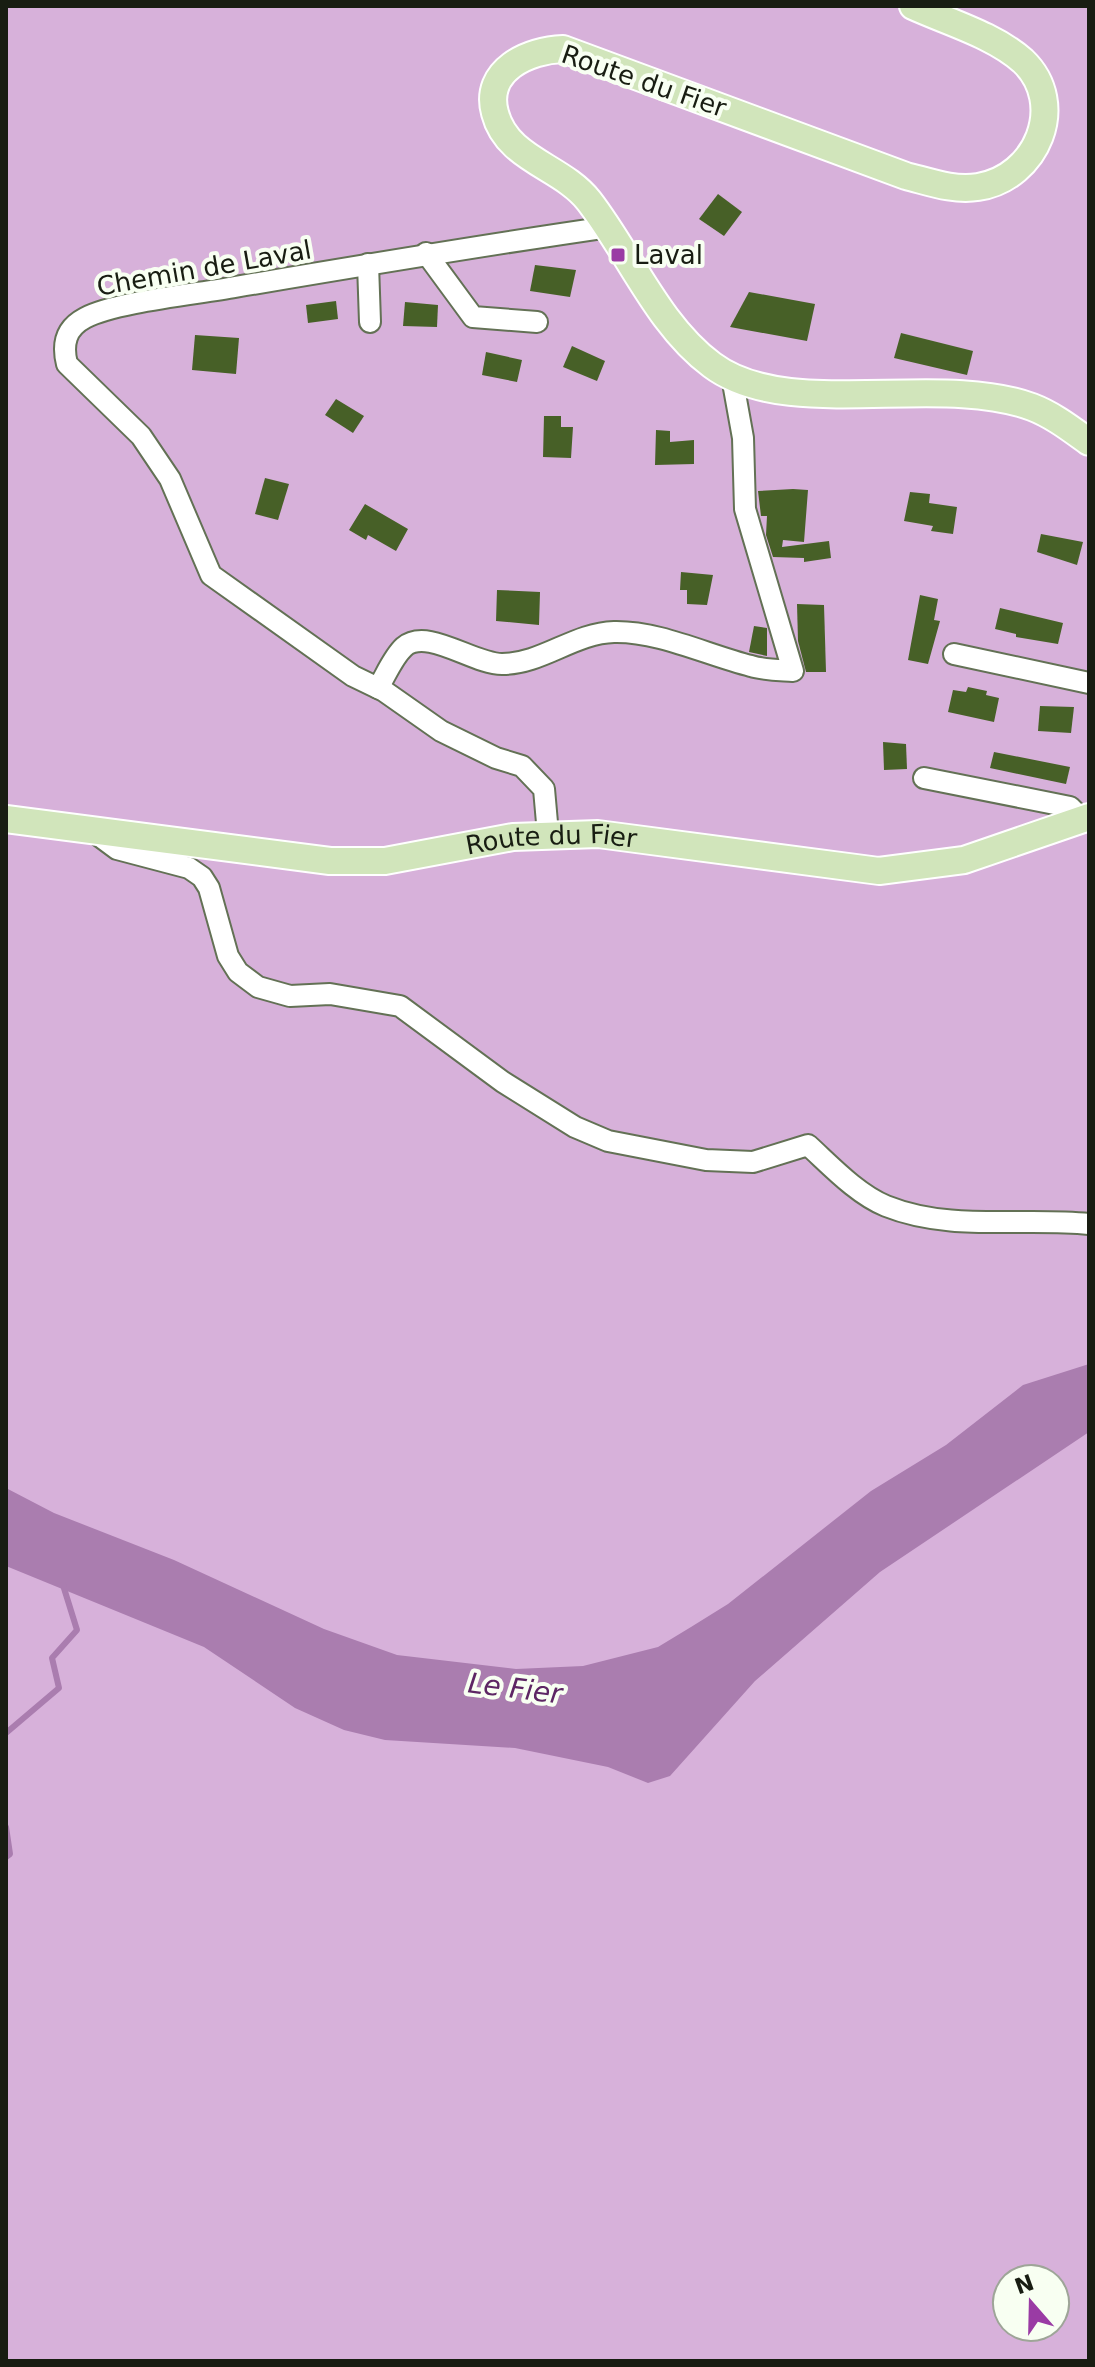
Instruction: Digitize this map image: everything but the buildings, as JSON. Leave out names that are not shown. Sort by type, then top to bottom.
[{"type":"main road","name":"Route du Fier","points":[[913,6],[1003,47],[1024,62],[1039,86],[1042,137],[1031,157],[1003,178],[976,188],[947,187],[891,171],[563,49],[540,50],[523,56],[505,71],[495,90],[493,106],[497,123],[506,138],[523,153],[583,193],[609,227],[674,327],[713,367],[732,377],[791,393],[973,395],[1033,407],[1089,442]]},
{"type":"main road","name":"Route du Fier","points":[[6,819],[330,861],[385,861],[548,834],[598,834],[879,871],[914,869],[964,860],[1086,818]]},
{"type":"street","name":"Chemin de Laval","points":[[548,834],[544,789],[522,766],[496,758],[441,731],[378,688],[353,676],[211,575],[170,479],[141,436],[67,364],[63,349],[65,338],[81,320],[92,315],[426,253],[609,227]]},
{"type":"street","points":[[426,253],[473,317],[537,322]]},
{"type":"street","points":[[368,264],[370,322]]},
{"type":"street","points":[[378,688],[397,655],[406,645],[418,640],[435,641],[459,654],[503,664],[535,657],[585,636],[616,632],[653,638],[755,668],[793,671],[745,509],[743,438],[732,377]]},
{"type":"street","points":[[954,654],[1089,683]]},
{"type":"street","points":[[924,778],[1070,807],[1086,818]]},
{"type":"street","points":[[90,829],[117,849],[189,868],[202,877],[209,888],[228,956],[238,972],[258,987],[290,996],[330,994],[400,1006],[503,1082],[575,1127],[608,1141],[706,1160],[753,1162],[808,1145],[865,1194],[884,1206],[929,1219],[1089,1224]]},
{"type":"shaded area","points":[[6,6],[1089,6],[1089,2361],[6,2361]]},
{"type":"water","name":"Le Fier","points":[[1089,1364],[1089,1432],[880,1572],[755,1681],[670,1776],[648,1783],[608,1767],[515,1748],[385,1740],[344,1730],[295,1708],[204,1647],[6,1566],[6,1488],[54,1513],[174,1560],[324,1629],[397,1655],[516,1669],[583,1666],[658,1647],[728,1604],[871,1491],[946,1445],[1023,1385]]},
{"type":"waterway","points":[[6,1733],[59,1688],[52,1658],[77,1630],[63,1585]]},
{"type":"waterway","points":[[6,1827],[10,1854],[6,1857]]},
{"type":"place","name":"Laval","points":[[618,255]]}]
